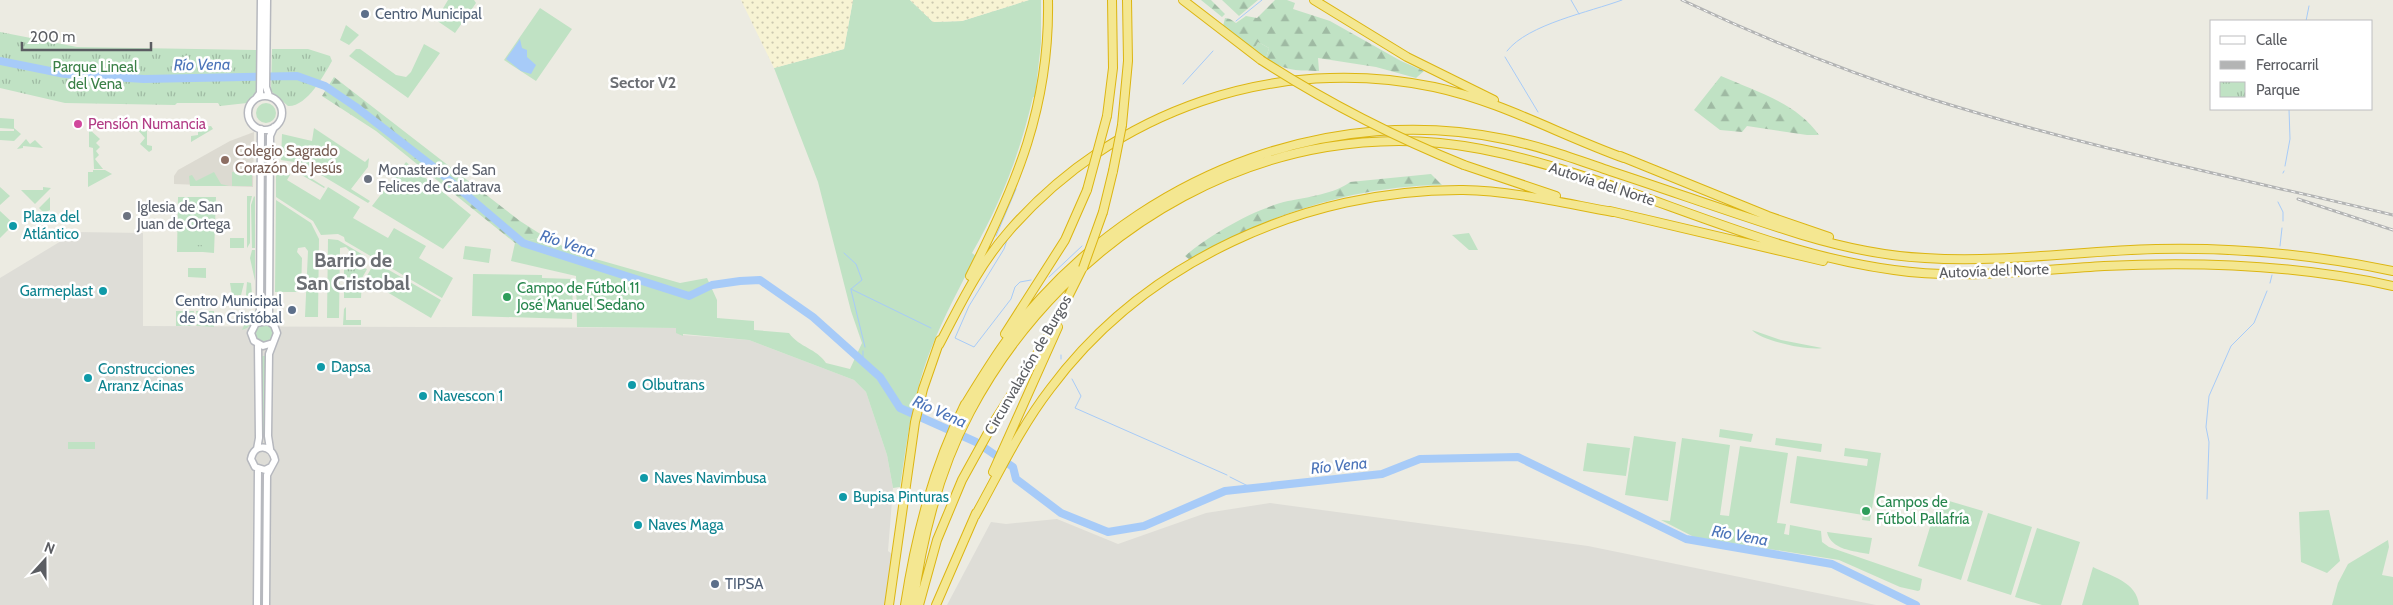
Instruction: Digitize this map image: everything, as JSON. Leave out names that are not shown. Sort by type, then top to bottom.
[{"type":"highway","points":[[891,605],[909,453],[928,374],[950,315],[1010,193],[1025,157],[1043,81],[1048,30],[1048,0]]},
{"type":"highway","points":[[905,605],[918,534],[940,470],[982,370],[1065,240],[1086,190],[1107,116],[1113,68],[1112,0]]},
{"type":"highway","name":"Circunvalación de Burgos","points":[[919,605],[937,540],[962,480],[994,422],[1049,335],[1082,268],[1103,212],[1122,125],[1128,61],[1128,0]]},
{"type":"highway","points":[[1183,0],[1261,60],[1350,113],[1392,135],[1464,165],[1524,187],[1613,212],[1844,266],[1900,275],[1945,277],[1958,275]]},
{"type":"highway","points":[[1314,0],[1408,57],[1498,102],[1624,158]]},
{"type":"highway","points":[[939,344],[961,300],[991,253],[1025,213],[1065,176],[1103,148],[1152,120],[1193,103],[1236,90],[1279,81],[1328,77],[1420,84],[1480,100],[1804,229],[1849,243],[1915,254],[1996,255],[2010,257]]},
{"type":"highway","name":"Autovía del Norte","points":[[967,409],[1011,333],[1068,270],[1119,227],[1175,192],[1230,166],[1294,144],[1353,133],[1430,130],[1504,139],[1556,153],[1780,228],[1845,246],[1925,258],[2010,257],[2147,249],[2232,250],[2309,256],[2393,271]]},
{"type":"highway","name":"Autovía del Norte","points":[[967,409],[1035,314],[1072,276],[1122,234],[1175,200],[1220,178],[1281,156],[1343,144],[1408,141],[1480,148],[1550,166],[1762,238],[1830,258],[1898,271],[1958,275],[2138,265],[2220,264],[2320,273],[2393,286]]},
{"type":"highway","points":[[1014,436],[1056,381],[1092,341],[1121,314],[1162,282],[1192,263],[1258,229],[1303,214],[1353,201],[1430,191],[1505,193],[1613,212]]},
{"type":"highway","points":[[936,605],[975,516],[1014,436],[1082,268]]},
{"type":"highway","points":[[913,605],[924,537],[940,470]]},
{"type":"main road","points":[[261,0],[263,83],[260,93],[249,106],[248,117],[254,125],[261,129],[274,127]]},
{"type":"main road","points":[[263,63],[267,0]]},
{"type":"main road","points":[[263,83],[269,96],[277,101],[282,108],[281,120],[274,127],[270,136],[269,313],[277,333],[269,354],[268,436],[270,449],[275,460],[267,475],[266,605]]},
{"type":"main road","points":[[257,97],[269,96]]},
{"type":"main road","points":[[261,129],[260,310],[258,322],[251,333],[253,340],[258,345],[266,346],[273,343]]},
{"type":"main road","points":[[258,322],[266,320],[272,323]]},
{"type":"main road","points":[[257,449],[259,438],[258,345]]},
{"type":"main road","points":[[257,605],[258,469],[251,459],[257,449],[264,447],[270,449]]},
{"type":"main road","points":[[258,469],[265,470],[271,467]]},
{"type":"shaded area","name":"Colegio Sagrado Corazón de Jesús","points":[[254,132],[253,187],[174,184],[174,176],[178,170],[230,141]]},
{"type":"shaded area","points":[[76,232],[143,233],[143,326],[677,328],[683,335],[749,340],[854,380],[866,392],[887,455],[893,488],[888,551],[892,554],[885,605],[0,605],[0,278]]},
{"type":"shaded area","points":[[1270,503],[1588,546],[1876,605],[947,605],[991,522],[1006,524],[1057,519],[1118,544],[1206,513]]},
{"type":"green space","points":[[448,0],[474,0],[476,3],[455,33],[436,20]]},
{"type":"green space","points":[[853,0],[910,0],[933,22],[962,21],[1029,0],[1041,0],[1041,43],[1035,97],[1033,97],[1016,158],[1001,196],[972,253],[976,256],[943,321],[929,354],[912,413],[900,487],[893,488],[887,455],[866,392],[854,380],[749,340],[683,334],[683,336],[676,333],[676,328],[577,327],[576,276],[511,261],[515,243],[545,237],[578,254],[680,283],[707,278],[717,300],[717,318],[754,321],[754,330],[789,333],[798,342],[818,354],[826,363],[850,369],[862,343],[851,311],[818,182],[774,68],[844,49]]},
{"type":"green space","points":[[1201,0],[1211,0],[1225,14],[1222,17]]},
{"type":"green space","points":[[1222,0],[1258,0],[1239,16]]},
{"type":"green space","points":[[1275,0],[1287,0],[1295,3],[1293,9],[1330,21],[1401,61],[1424,71],[1416,78],[1376,67],[1318,58],[1319,71],[1291,69],[1279,66],[1266,58],[1269,48],[1258,42],[1254,49],[1223,26],[1225,18],[1236,23],[1246,16],[1257,18]]},
{"type":"green space","points":[[540,8],[572,29],[536,81],[504,60]]},
{"type":"green space","points":[[346,25],[359,35],[349,45],[340,40]]},
{"type":"green space","name":"Parque Lineal del Vena","points":[[0,32],[77,47],[257,50],[256,93],[247,103],[220,106],[218,103],[177,103],[175,105],[65,103],[0,88]]},
{"type":"green space","points":[[1258,42],[1269,48],[1266,58],[1254,49]]},
{"type":"green space","points":[[424,44],[440,53],[408,98],[349,56],[356,49],[360,49],[396,75],[406,77],[411,72]]},
{"type":"green space","points":[[272,49],[308,49],[330,56],[332,61],[320,82],[308,96],[295,105],[288,106],[271,91]]},
{"type":"green space","points":[[1721,76],[1787,106],[1799,114],[1819,135],[1747,126],[1742,132],[1720,130],[1694,110]]},
{"type":"green space","points":[[334,77],[520,221],[545,237],[515,243],[376,131],[322,96]]},
{"type":"green space","points":[[266,103],[273,106],[276,113],[273,120],[266,123],[259,120],[256,113],[259,106]]},
{"type":"green space","points":[[0,118],[14,119],[14,128],[21,134],[14,141],[0,140],[0,131],[14,131],[14,129],[0,128]]},
{"type":"green space","points":[[211,126],[213,129],[191,142],[191,136],[198,135],[198,132],[204,131],[204,127]]},
{"type":"green space","points":[[314,128],[365,162],[369,158],[368,167],[351,189],[370,201],[368,203],[301,163],[281,160],[282,134],[312,141]]},
{"type":"green space","points":[[89,129],[100,139],[96,143],[100,147],[96,151],[99,155],[95,159],[103,169],[94,169],[93,148],[89,147]]},
{"type":"green space","points":[[137,129],[147,130],[147,145],[152,146],[152,150],[149,152],[140,144],[145,138]]},
{"type":"green space","points":[[26,139],[30,144],[35,140],[43,148],[23,146],[23,148],[17,149]]},
{"type":"green space","points":[[264,142],[268,142],[267,195],[264,195]]},
{"type":"green space","points":[[406,162],[471,215],[443,249],[372,206]]},
{"type":"green space","points":[[287,166],[298,170],[325,187],[293,170],[291,172],[286,169]]},
{"type":"green space","points":[[278,168],[282,168],[290,175],[287,180],[320,200],[328,187],[360,207],[353,218],[388,238],[394,228],[426,246],[419,258],[453,278],[442,298],[345,241],[344,237],[338,234],[321,235],[313,221],[276,197],[276,173]]},
{"type":"green space","points":[[93,170],[105,170],[112,174],[88,187],[88,172],[93,172]]},
{"type":"green space","points":[[214,172],[221,184],[229,186],[190,186],[189,176],[192,175],[196,181]]},
{"type":"green space","points":[[232,172],[252,172],[252,186],[232,186]]},
{"type":"green space","points":[[1431,174],[1442,185],[1375,191],[1343,197],[1311,206],[1249,229],[1190,260],[1185,256],[1234,223],[1275,205],[1329,192],[1350,182]]},
{"type":"green space","points":[[0,187],[10,196],[0,205]]},
{"type":"green space","points":[[43,187],[51,188],[35,204],[21,190],[43,190]]},
{"type":"green space","points":[[247,196],[252,196],[250,204],[250,243],[247,248]]},
{"type":"green space","points":[[254,196],[255,248],[252,248],[251,205]]},
{"type":"green space","points":[[50,197],[50,210],[44,213],[39,208]]},
{"type":"green space","points":[[178,197],[216,197],[214,253],[203,252],[203,245],[189,245],[189,252],[177,252]]},
{"type":"green space","points":[[264,198],[267,198],[267,247],[263,247]]},
{"type":"green space","points":[[276,200],[311,223],[319,239],[318,317],[305,317],[308,251],[305,247],[298,248],[297,252],[302,258],[301,292],[275,292]]},
{"type":"green space","points":[[0,211],[14,224],[0,238]]},
{"type":"green space","points":[[1469,233],[1478,250],[1469,250],[1452,235]]},
{"type":"green space","points":[[230,238],[244,238],[244,248],[230,248]]},
{"type":"green space","points":[[328,239],[338,240],[365,256],[362,267],[367,269],[366,271],[344,265],[344,257],[348,255],[349,250],[346,247],[340,248],[339,318],[327,318]]},
{"type":"green space","points":[[189,245],[203,245],[203,252],[189,252]]},
{"type":"green space","points":[[465,246],[491,249],[489,263],[463,259]]},
{"type":"green space","points":[[252,250],[255,250],[255,281],[250,258]]},
{"type":"green space","points":[[263,251],[267,251],[266,306],[263,306]]},
{"type":"green space","points":[[375,262],[441,300],[431,318],[365,279]]},
{"type":"green space","points":[[344,265],[366,271],[362,278],[344,278]]},
{"type":"green space","points":[[188,268],[206,268],[206,278],[188,277]]},
{"type":"green space","name":"Campo de Fútbol 11 José Manuel Sedano","points":[[473,274],[542,275],[542,278],[573,279],[572,319],[472,316]]},
{"type":"green space","points":[[344,280],[362,280],[361,298],[344,298]]},
{"type":"green space","points":[[247,282],[251,283],[252,295],[249,306],[245,306]]},
{"type":"green space","points":[[230,283],[244,283],[241,295],[232,295]]},
{"type":"green space","points":[[346,307],[346,320],[361,320],[361,325],[343,325],[344,309]]},
{"type":"green space","points":[[176,311],[194,311],[192,323],[194,326],[176,326]]},
{"type":"green space","points":[[196,311],[214,311],[214,327],[196,326],[198,323]]},
{"type":"green space","points":[[250,311],[257,311],[256,317],[250,325],[242,330]]},
{"type":"green space","points":[[264,324],[270,327],[273,333],[270,339],[264,342],[258,339],[255,333],[258,327]]},
{"type":"green space","points":[[1752,330],[1781,340],[1822,348],[1807,348],[1786,344],[1765,338]]},
{"type":"green space","points":[[262,356],[266,356],[265,434],[262,434]]},
{"type":"green space","points":[[1720,429],[1753,434],[1751,442],[1719,437]]},
{"type":"green space","points":[[1634,436],[1676,442],[1668,501],[1625,495]]},
{"type":"green space","points":[[1682,438],[1730,445],[1720,515],[1729,516],[1740,446],[1788,453],[1777,523],[1786,524],[1784,534],[1789,535],[1790,525],[1821,531],[1822,542],[1829,547],[1922,579],[1920,590],[1900,587],[1839,560],[1694,537],[1661,520],[1670,521]]},
{"type":"green space","points":[[1776,438],[1822,444],[1821,452],[1775,445]]},
{"type":"green space","points":[[68,442],[95,442],[95,449],[68,449]]},
{"type":"green space","points":[[1587,443],[1630,448],[1626,476],[1583,471]]},
{"type":"green space","points":[[1845,448],[1881,453],[1870,521],[1862,520],[1863,515],[1790,503],[1797,456],[1867,466],[1868,459],[1844,456]]},
{"type":"green space","points":[[261,483],[265,483],[264,599],[260,599]]},
{"type":"green space","points":[[1939,498],[1983,511],[1961,580],[1918,566]]},
{"type":"green space","points":[[2329,510],[2340,561],[2327,573],[2301,562],[2299,512]]},
{"type":"green space","points":[[1988,513],[2032,527],[2011,595],[1967,581]]},
{"type":"green space","points":[[2037,528],[2080,542],[2061,605],[2042,605],[2015,597]]},
{"type":"green space","points":[[1827,532],[1872,538],[1869,554],[1838,546],[1829,538]]},
{"type":"green space","points":[[2388,540],[2389,547],[2382,575],[2393,577],[2393,605],[2332,605],[2338,583],[2348,564]]},
{"type":"green space","points":[[2093,567],[2128,585],[2134,591],[2139,605],[2082,605]]},
{"type":"sand","points":[[741,0],[853,0],[844,49],[774,68]]},
{"type":"sand","points":[[910,0],[1029,0],[962,21],[933,22]]},
{"type":"water","points":[[520,39],[522,48],[527,50],[527,57],[536,65],[531,74],[521,71],[506,59]]},
{"type":"waterway","points":[[1236,21],[1262,0]]},
{"type":"waterway","points":[[1571,0],[1579,14]]},
{"type":"waterway","points":[[1507,51],[1529,33],[1544,26],[1622,0]]},
{"type":"waterway","points":[[2306,20],[2309,6]]},
{"type":"waterway","points":[[1183,84],[1213,51]]},
{"type":"waterway","points":[[1505,57],[1538,112]]},
{"type":"waterway","name":"Río Vena","points":[[0,61],[65,74],[144,79],[297,76],[325,86],[356,107],[436,169],[523,243],[689,296],[712,285],[760,280],[813,317],[880,377],[900,408],[976,442],[1013,467],[1016,479],[1061,513],[1108,532],[1144,526],[1225,491],[1382,474],[1420,459],[1518,457],[1686,539],[1832,564],[1916,605]]},
{"type":"waterway","points":[[2285,166],[2290,139],[2289,110]]},
{"type":"waterway","points":[[996,236],[1016,189]]},
{"type":"waterway","points":[[2278,202],[2283,212],[2283,221]]},
{"type":"waterway","points":[[2280,246],[2282,228]]},
{"type":"waterway","points":[[1007,240],[1004,249],[969,306],[955,338],[974,347],[1011,299],[1015,287],[1020,282],[1031,280]]},
{"type":"waterway","points":[[1049,277],[1082,246]]},
{"type":"waterway","points":[[844,253],[856,264],[862,280],[851,289]]},
{"type":"waterway","points":[[2270,283],[2272,275]]},
{"type":"waterway","points":[[851,289],[931,328]]},
{"type":"waterway","points":[[851,290],[865,347]]},
{"type":"waterway","points":[[2207,499],[2209,442],[2206,427],[2209,396],[2231,346],[2254,323],[2267,291]]},
{"type":"waterway","name":"Río Vena","points":[[863,351],[863,362]]},
{"type":"waterway","points":[[1072,379],[1081,396],[1075,408],[1227,475]]},
{"type":"waterway","points":[[1230,477],[1254,489]]},
{"type":"railway","points":[[1682,0],[1742,28],[1804,53],[1865,77],[1928,98],[2101,146],[2393,215]]},
{"type":"railway","points":[[2298,199],[2393,230]]},
{"type":"place","name":"Centro Municipal","points":[[365,14]]},
{"type":"place","name":"Pensión Numancia","points":[[78,124]]},
{"type":"place","name":"Colegio Sagrado Corazón de Jesús","points":[[225,160]]},
{"type":"place","name":"Monasterio de San Felices de Calatrava","points":[[368,179]]},
{"type":"place","name":"Iglesia de San Juan de Ortega","points":[[127,216]]},
{"type":"place","name":"Plaza del Atlántico","points":[[13,226]]},
{"type":"place","name":"Garmeplast","points":[[103,291]]},
{"type":"place","name":"Campo de Fútbol 11 José Manuel Sedano","points":[[507,297]]},
{"type":"place","name":"Centro Municipal de San Cristóbal","points":[[292,310]]},
{"type":"place","name":"Dapsa","points":[[321,367]]},
{"type":"place","name":"Construcciones Arranz Acinas","points":[[88,378]]},
{"type":"place","name":"Olbutrans","points":[[632,385]]},
{"type":"place","name":"Navescon 1","points":[[423,396]]},
{"type":"place","name":"Naves Navimbusa","points":[[644,478]]},
{"type":"place","name":"Bupisa Pinturas","points":[[843,497]]},
{"type":"place","name":"Campos de Fútbol Pallafría","points":[[1866,511]]},
{"type":"place","name":"Naves Maga","points":[[638,525]]},
{"type":"place","name":"TIPSA","points":[[715,584]]},
{"type":"district","name":"Sector V2","points":[[643,82]]},
{"type":"district","name":"Barrio de San Cristobal","points":[[353,272]]}]
